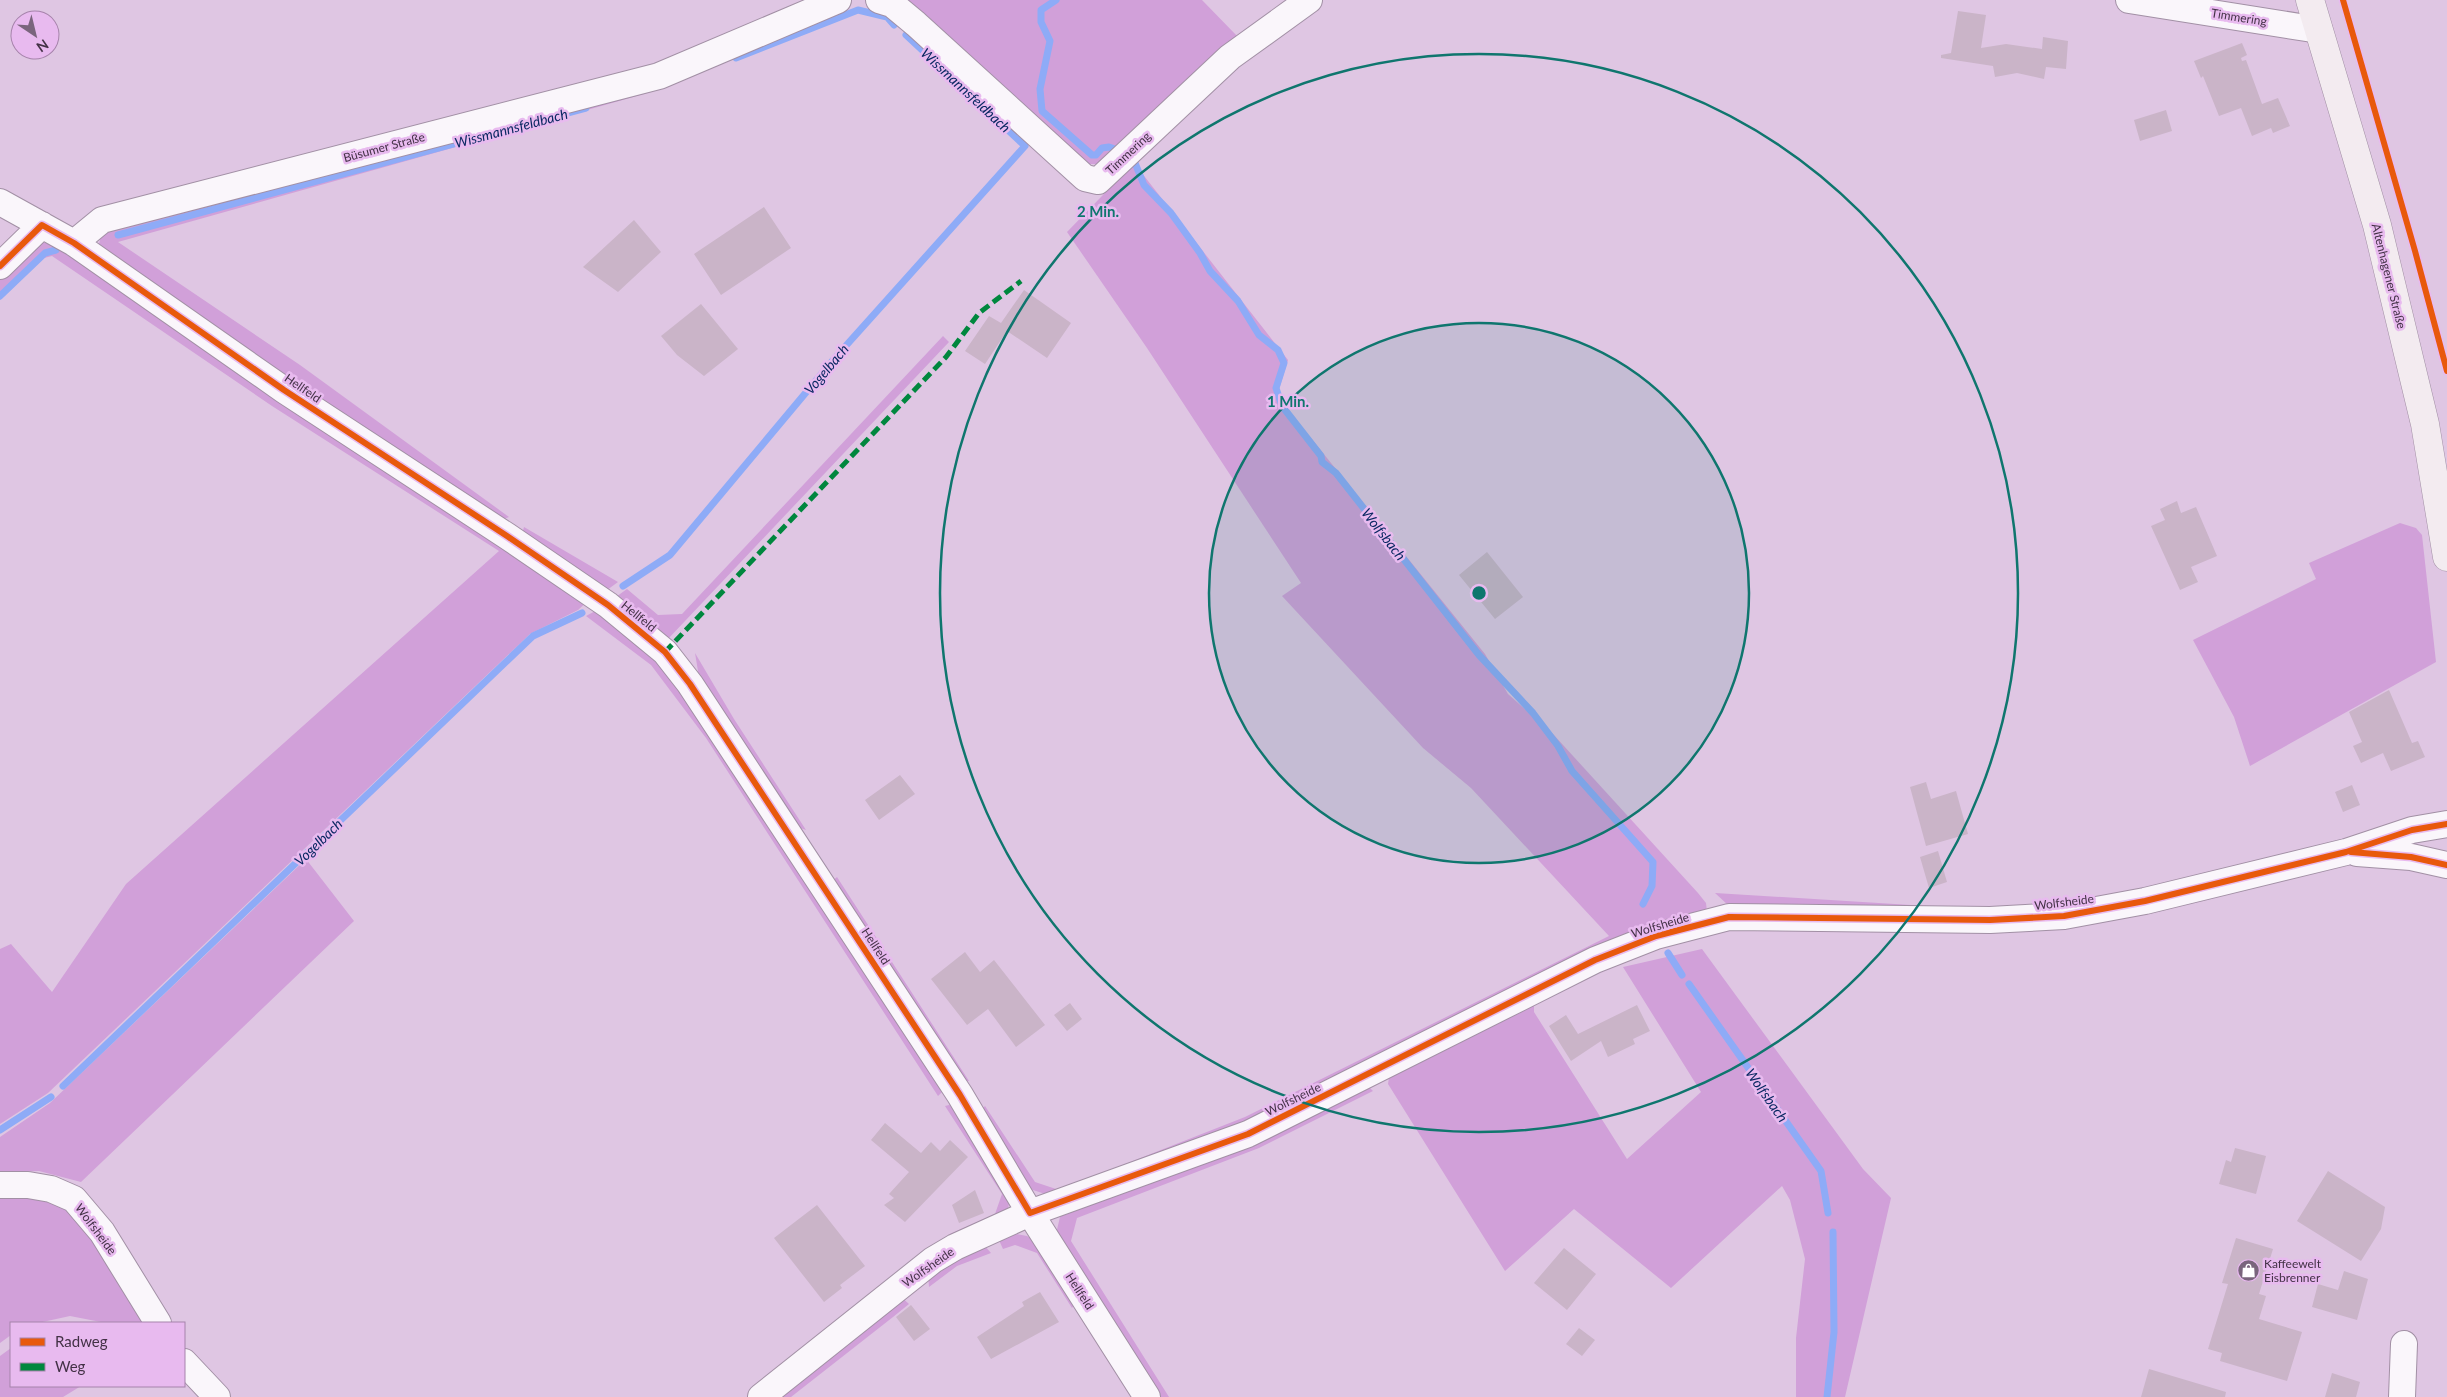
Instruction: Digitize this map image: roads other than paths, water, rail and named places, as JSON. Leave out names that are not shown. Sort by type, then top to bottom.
[{"type":"main road","name":"Altenhagener Straße","points":[[2310,0],[2377,225],[2424,424],[2447,557]]},
{"type":"street","name":"Büsumer Straße","points":[[74,243],[102,220],[659,76],[838,0]]},
{"type":"street","name":"Timmering","points":[[879,0],[892,4],[916,24],[1085,178],[1098,181],[1230,57],[1309,0]]},
{"type":"street","name":"Timmering","points":[[2129,0],[2319,30]]},
{"type":"street","name":"Hellfeld","points":[[0,202],[74,243],[284,390],[507,536],[608,605],[665,652],[690,684],[960,1095],[1030,1213],[1148,1397]]},
{"type":"street","points":[[0,266],[42,226]]},
{"type":"street","name":"Wolfsheide","points":[[761,1397],[933,1260],[956,1247],[1030,1213],[1248,1134],[1595,960],[1656,936],[1728,917],[1990,920],[2064,916],[2145,902],[2346,852],[2412,830],[2447,824]]},
{"type":"street","name":"Wolfsheide","points":[[2346,852],[2411,857],[2447,865]]},
{"type":"street","name":"Wolfsheide","points":[[0,1185],[28,1185],[51,1189],[74,1199],[102,1232],[157,1322]]},
{"type":"street","points":[[2402,1397],[2404,1344]]},
{"type":"street","points":[[185,1363],[217,1397]]},
{"type":"waterway","name":"Vogelbach","points":[[1056,0],[1041,10],[1041,22],[1050,41],[1040,89],[1042,111],[1092,155],[1096,155],[1102,148],[1109,147],[1118,150]]},
{"type":"waterway","name":"Wissmannsfeldbach","points":[[736,58],[858,10],[887,17],[894,25]]},
{"type":"waterway","name":"Vogelbach","points":[[623,586],[670,555],[834,359],[1025,146],[906,35]]},
{"type":"waterway","name":"Wissmannsfeldbach","points":[[118,235],[586,108]]},
{"type":"waterway","name":"Wolfsbach","points":[[1133,158],[1144,185],[1171,213],[1200,253],[1210,271],[1238,301],[1259,335],[1278,350],[1284,363],[1276,388],[1282,406],[1321,456],[1322,462],[1336,473],[1479,655],[1533,713],[1558,746],[1572,771],[1653,862],[1652,886],[1643,904]]},
{"type":"waterway","name":"Wissmannsfeldbach","points":[[0,296],[45,253],[56,250]]},
{"type":"waterway","name":"Vogelbach","points":[[63,1086],[533,636],[582,613]]},
{"type":"waterway","name":"Wolfsbach","points":[[1668,953],[1682,975]]},
{"type":"waterway","name":"Wolfsbach","points":[[1689,984],[1821,1171],[1828,1213]]},
{"type":"waterway","name":"Vogelbach","points":[[0,1130],[51,1097]]},
{"type":"waterway","name":"Wolfsbach","points":[[1827,1397],[1834,1332],[1833,1232]]},
{"type":"place","name":"Kaffeewelt Eisbrenner","points":[[2248,1270]]}]
